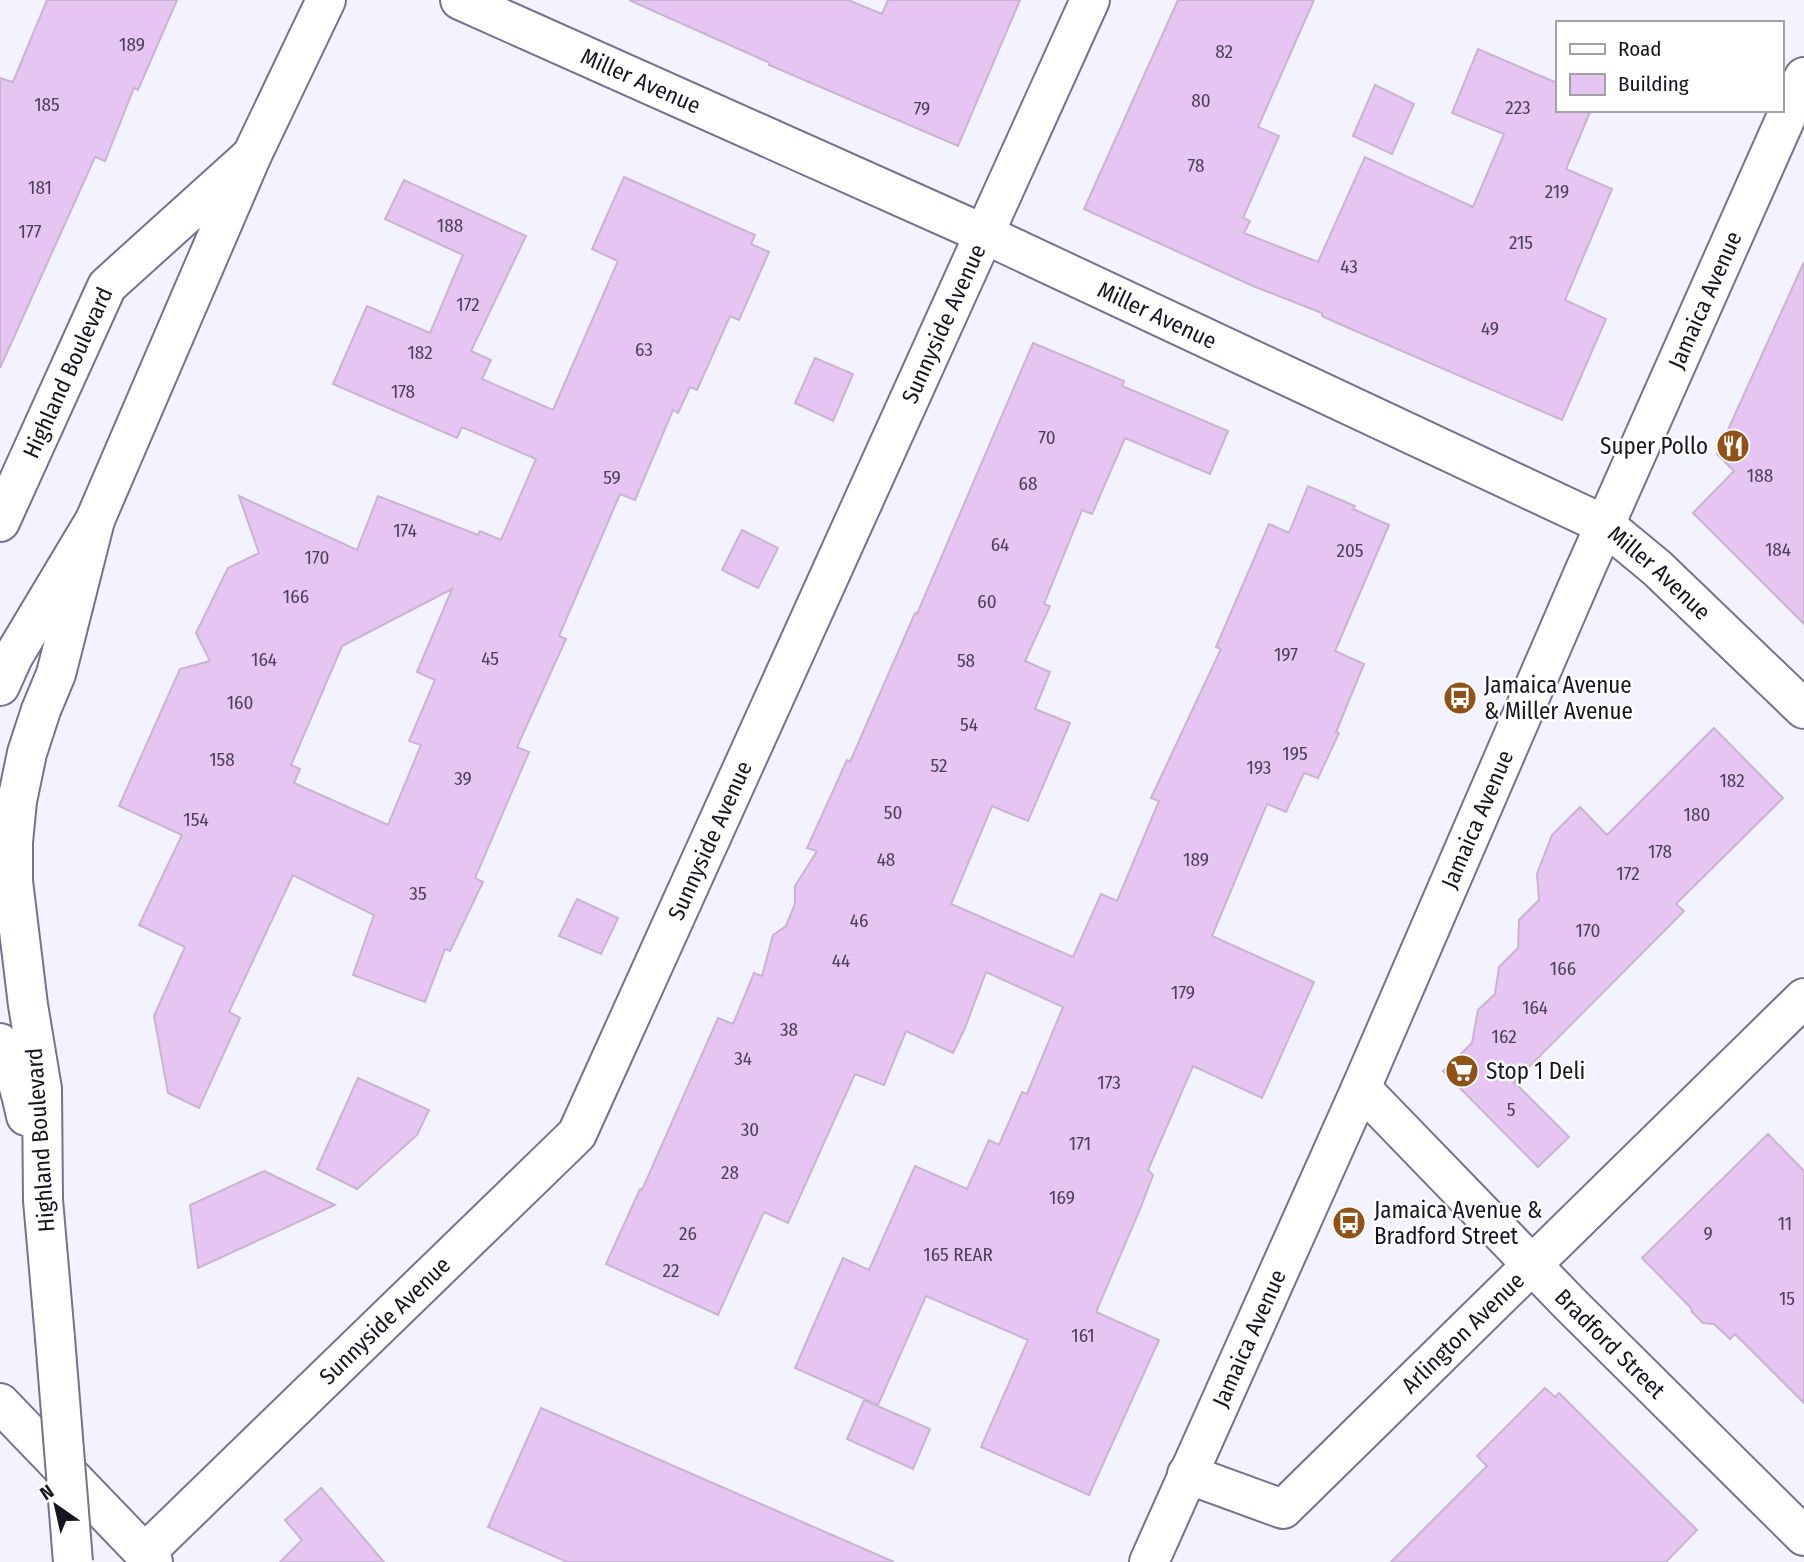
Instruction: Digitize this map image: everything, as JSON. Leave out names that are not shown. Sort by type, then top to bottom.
[{"type":"street","name":"Highland Boulevard","points":[[0,686],[13,657],[95,520],[252,155],[327,0]]},
{"type":"street","name":"Miller Avenue","points":[[460,0],[984,234],[1605,525],[1657,568],[1804,709]]},
{"type":"street","name":"Sunnyside Avenue","points":[[149,1558],[577,1134],[1090,0]]},
{"type":"street","name":"Jamaica Avenue","points":[[1149,1562],[1361,1088],[1605,525],[1804,77]]},
{"type":"street","name":"Highland Boulevard","points":[[0,522],[107,286],[252,155]]},
{"type":"street","name":"Highland Boulevard","points":[[73,1562],[43,1200],[42,1089],[28,1005],[15,895],[13,842],[16,801],[27,753],[56,674],[95,520]]},
{"type":"street","name":"Arlington Avenue","points":[[1187,1474],[1283,1509],[1804,998]]},
{"type":"street","points":[[0,1043],[7,1054],[22,1096],[43,1200]]},
{"type":"street","name":"Bradford Street","points":[[1361,1088],[1532,1266],[1804,1536]]},
{"type":"street","points":[[0,1403],[149,1558]]},
{"type":"building","points":[[47,0],[177,0],[138,90],[134,88],[105,161],[95,157],[0,368],[0,78],[13,82]]},
{"type":"building","points":[[629,0],[848,0],[882,14],[888,0],[1020,0],[958,146],[769,65],[770,63]]},
{"type":"building","points":[[1178,0],[1314,0],[1258,127],[1279,136],[1243,218],[1250,221],[1244,233],[1318,262],[1365,157],[1473,207],[1504,134],[1452,113],[1478,49],[1556,83],[1556,112],[1590,112],[1566,169],[1612,189],[1565,300],[1606,319],[1562,420],[1344,326],[1322,316],[1322,313],[1253,286],[1084,209]]},
{"type":"building","points":[[1375,85],[1414,104],[1392,154],[1353,136]]},
{"type":"building","points":[[624,177],[755,235],[751,244],[769,252],[739,320],[730,316],[697,390],[690,387],[678,413],[673,410],[635,500],[620,494],[559,636],[566,639],[517,747],[529,752],[475,878],[483,882],[450,951],[445,949],[425,1002],[353,975],[374,915],[293,875],[229,1012],[240,1018],[199,1108],[168,1093],[154,1016],[185,947],[139,925],[182,835],[119,806],[180,669],[210,661],[196,633],[228,568],[259,553],[239,496],[357,550],[378,496],[478,535],[480,531],[501,540],[536,459],[462,427],[457,438],[333,384],[367,306],[430,333],[463,255],[385,219],[404,180],[526,236],[471,351],[491,360],[482,379],[553,410],[618,261],[592,249]],"holes":[[[452,589],[417,672],[435,680],[409,741],[421,745],[388,825],[294,783],[300,769],[291,765],[342,646]]]},
{"type":"building","points":[[1804,262],[1804,624],[1693,513],[1734,471],[1717,454]]},
{"type":"building","points":[[1033,343],[1124,381],[1122,386],[1228,431],[1210,474],[1125,438],[1092,514],[1082,510],[1044,604],[1050,606],[1025,661],[1050,672],[1035,709],[1070,723],[1028,821],[992,806],[951,904],[1073,957],[1101,894],[1117,901],[1159,801],[1151,798],[1221,649],[1216,647],[1269,524],[1289,533],[1308,486],[1355,506],[1353,509],[1389,525],[1335,651],[1364,664],[1336,732],[1339,733],[1318,778],[1304,773],[1286,812],[1267,804],[1212,936],[1314,982],[1262,1098],[1193,1066],[1148,1170],[1153,1175],[1096,1312],[1159,1340],[1089,1495],[981,1447],[1028,1340],[926,1296],[878,1405],[795,1368],[843,1258],[869,1270],[915,1166],[967,1189],[989,1140],[999,1145],[1022,1092],[1027,1094],[1063,1007],[986,972],[953,1053],[906,1031],[884,1085],[855,1074],[788,1223],[764,1212],[718,1315],[606,1264],[640,1189],[642,1190],[718,1018],[733,1024],[754,973],[762,976],[773,935],[786,926],[795,904],[795,886],[817,851],[807,848],[847,760],[850,762],[915,613],[917,614]]},
{"type":"building","points":[[815,358],[853,374],[833,421],[795,403]]},
{"type":"building","points":[[742,530],[778,548],[758,588],[722,570]]},
{"type":"building","points":[[1714,728],[1783,798],[1676,904],[1684,911],[1514,1082],[1569,1137],[1538,1167],[1443,1071],[1472,1043],[1478,1010],[1495,994],[1499,967],[1518,948],[1519,920],[1539,900],[1537,874],[1552,835],[1580,807],[1607,835]]},
{"type":"building","points":[[577,899],[618,918],[601,954],[559,936]]},
{"type":"building","points":[[358,1078],[429,1110],[417,1135],[357,1189],[317,1169]]},
{"type":"building","points":[[1768,1134],[1804,1171],[1804,1403],[1735,1334],[1730,1339],[1714,1324],[1703,1323],[1642,1258]]},
{"type":"building","points":[[264,1171],[335,1205],[198,1268],[190,1205]]},
{"type":"building","points":[[1545,1388],[1555,1397],[1559,1393],[1697,1530],[1666,1562],[1391,1562],[1487,1466],[1477,1456]]},
{"type":"building","points":[[864,1400],[930,1429],[913,1469],[847,1439]]},
{"type":"building","points":[[541,1408],[894,1562],[567,1562],[488,1527]]},
{"type":"building","points":[[321,1488],[384,1562],[280,1562],[302,1540],[285,1520]]},
{"type":"place","name":"Super Pollo","points":[[1733,446]]},
{"type":"place","name":"Jamaica Avenue & Miller Avenue","points":[[1460,698]]},
{"type":"place","name":"Stop 1 Deli","points":[[1462,1071]]},
{"type":"place","name":"Jamaica Avenue & Bradford Street","points":[[1349,1223]]}]
